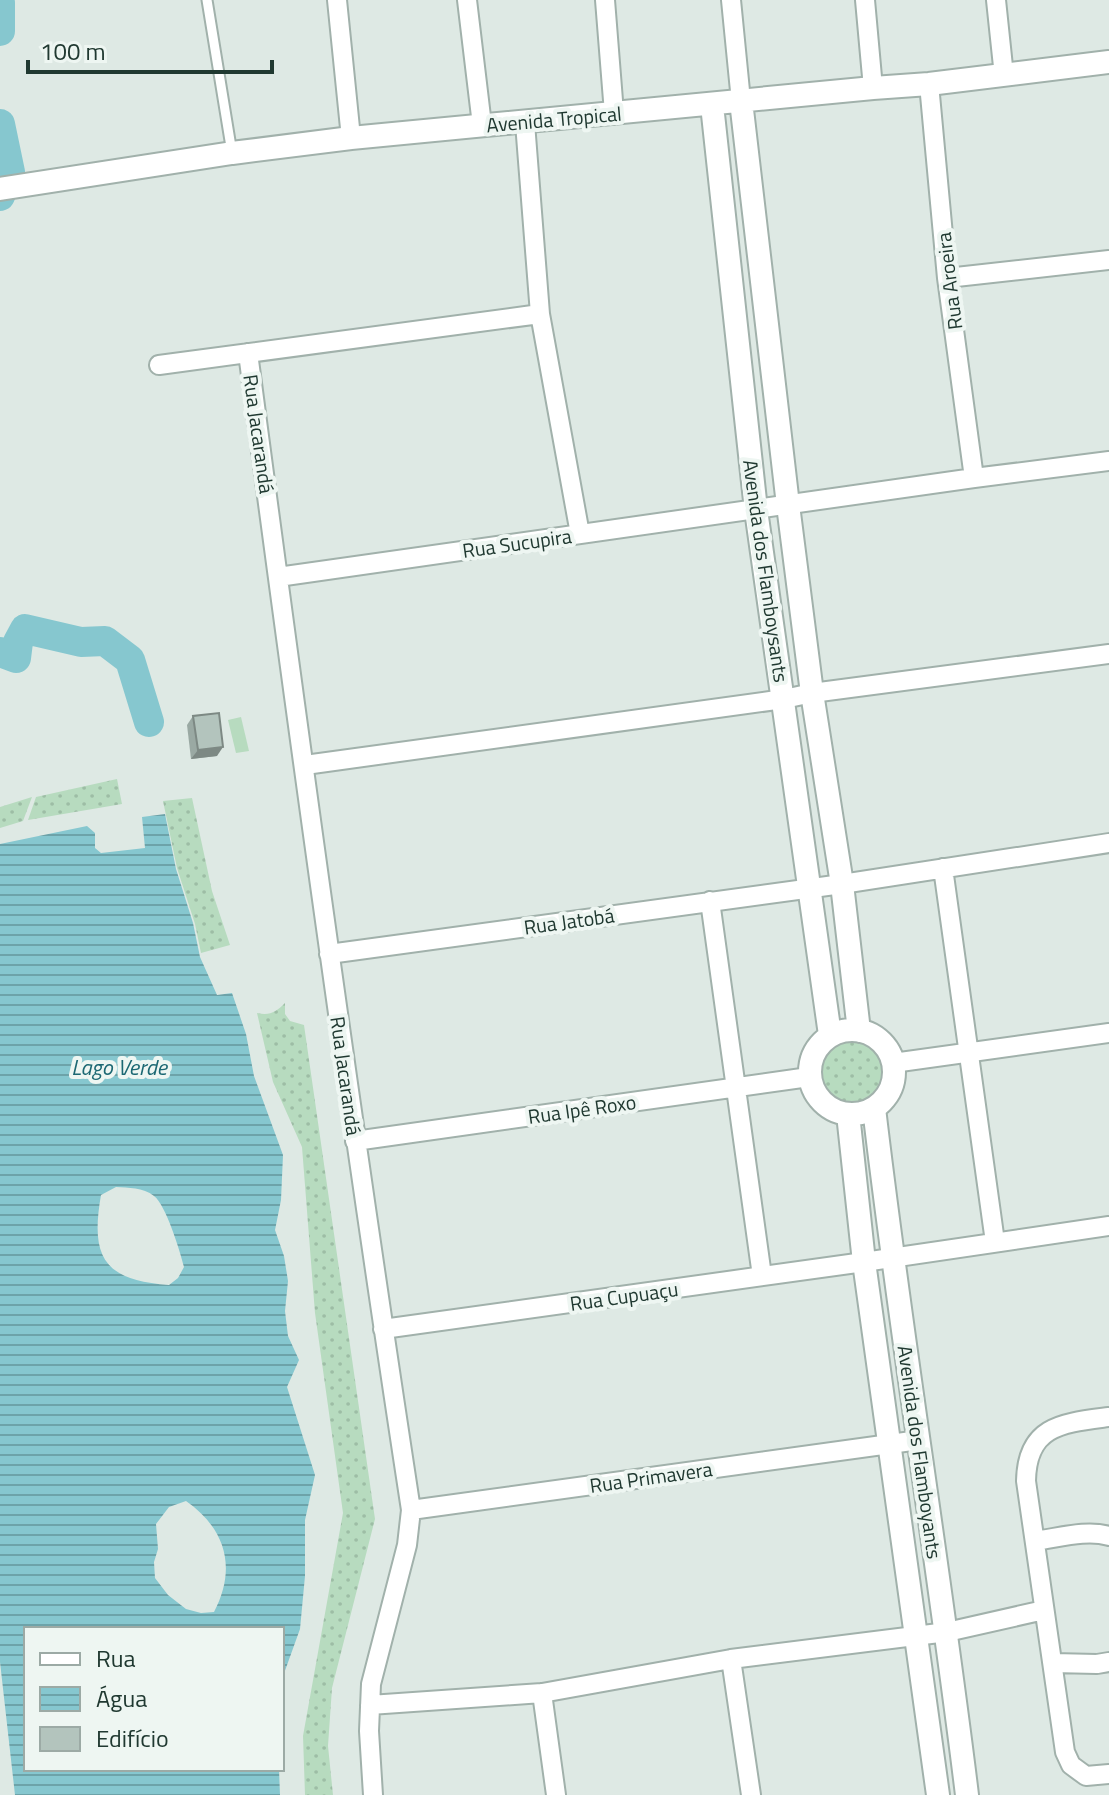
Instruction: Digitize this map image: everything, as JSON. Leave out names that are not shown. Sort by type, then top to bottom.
[{"type":"street","points":[[337,0],[351,138]]},
{"type":"street","points":[[467,0],[482,125]]},
{"type":"street","points":[[605,0],[614,113]]},
{"type":"street","points":[[731,0],[741,101]]},
{"type":"street","points":[[865,0],[873,88]]},
{"type":"street","points":[[996,0],[1004,76]]},
{"type":"street","name":"Avenida Tropical","points":[[0,189],[351,138],[929,84],[1109,62]]},
{"type":"street","name":"Rua Aroeira","points":[[929,84],[947,278],[974,478]]},
{"type":"street","name":"Avenida dos Flamboysants","points":[[741,101],[788,505],[812,693],[842,884],[859,1031]]},
{"type":"street","name":"Avenida dos Flamboysants","points":[[712,105],[756,510],[830,1035]]},
{"type":"street","points":[[525,123],[540,314],[580,534]]},
{"type":"street","points":[[947,278],[1109,260]]},
{"type":"street","points":[[159,365],[540,314]]},
{"type":"street","name":"Rua Jacarandá","points":[[248,353],[355,1141],[411,1510],[407,1545],[371,1684],[369,1731],[373,1795]]},
{"type":"street","name":"Rua Sucupira","points":[[278,577],[1109,461]]},
{"type":"street","points":[[305,765],[1109,654]]},
{"type":"street","points":[[842,884],[1109,843]]},
{"type":"street","points":[[943,868],[995,1242]]},
{"type":"street","name":"Rua Jatobá","points":[[329,954],[842,884]]},
{"type":"street","points":[[710,901],[762,1276]]},
{"type":"street","points":[[844,1030],[859,1031],[874,1036],[886,1048],[893,1063],[894,1076],[884,1100],[874,1108],[848,1114],[822,1102],[813,1090],[809,1077],[811,1060],[818,1046],[830,1035],[844,1030]]},
{"type":"street","points":[[893,1063],[1109,1033]]},
{"type":"street","name":"Rua Ipê Roxo","points":[[355,1141],[809,1077]]},
{"type":"street","name":"Avenida dos Flamboyants","points":[[874,1108],[891,1258],[947,1632],[967,1795]]},
{"type":"street","name":"Avenida dos Flamboyants","points":[[848,1114],[864,1262],[938,1795]]},
{"type":"street","points":[[891,1258],[1109,1226]]},
{"type":"street","name":"Rua Cupuaçu","points":[[383,1329],[891,1258]]},
{"type":"street","points":[[1109,1417],[1051,1428],[1035,1444],[1026,1466],[1062,1738],[1068,1759],[1078,1772],[1086,1776],[1109,1774]]},
{"type":"street","name":"Rua Primavera","points":[[411,1510],[919,1440]]},
{"type":"street","points":[[1035,1541],[1090,1533],[1109,1536]]},
{"type":"street","points":[[370,1705],[542,1693],[731,1659],[947,1632],[1044,1610]]},
{"type":"street","points":[[731,1659],[751,1795]]},
{"type":"street","points":[[1053,1663],[1109,1662]]},
{"type":"street","points":[[542,1693],[556,1795]]},
{"type":"lane","points":[[207,0],[232,153]]},
{"type":"green space","points":[[241,717],[249,751],[236,753],[228,720]]},
{"type":"green space","points":[[117,779],[122,804],[28,820],[36,797]]},
{"type":"green space","points":[[32,797],[23,821],[0,828],[0,807]]},
{"type":"green space","points":[[192,798],[212,891],[230,945],[201,953],[177,868],[163,801]]},
{"type":"green space","points":[[285,1003],[285,1014],[290,1021],[304,1025],[375,1519],[332,1688],[328,1746],[333,1795],[305,1795],[303,1736],[343,1513],[315,1313],[302,1147],[273,1082],[257,1013],[272,1012]]},
{"type":"green space","points":[[853,1041],[865,1043],[876,1050],[883,1061],[883,1085],[876,1096],[865,1103],[853,1105],[841,1103],[830,1096],[823,1085],[821,1073],[823,1061],[830,1050],[841,1043]]},
{"type":"water","name":"Lago Verde","points":[[165,814],[200,957],[217,995],[232,993],[246,1034],[254,1076],[283,1155],[281,1200],[275,1230],[288,1281],[285,1311],[288,1336],[299,1360],[287,1387],[315,1475],[305,1520],[305,1576],[300,1629],[284,1673],[284,1627],[24,1627],[24,1771],[279,1771],[280,1795],[15,1795],[0,1662],[0,844],[87,826],[95,833],[95,848],[101,853],[145,848],[142,817]],"holes":[[[116,1187],[135,1188],[159,1201],[172,1229],[184,1267],[178,1278],[169,1285],[129,1278],[106,1262],[101,1250],[98,1235],[101,1195]],[[186,1501],[200,1512],[219,1537],[226,1565],[221,1596],[214,1612],[201,1613],[186,1609],[168,1595],[155,1578],[154,1562],[158,1549],[156,1524],[169,1507]]]},
{"type":"building","points":[[219,713],[223,747],[198,750],[193,716]]},
{"type":"waterway","points":[[0,3],[0,31]]},
{"type":"waterway","points":[[0,124],[10,172],[0,196]]},
{"type":"waterway","points":[[0,652],[16,658],[18,642],[25,629],[81,642],[105,641],[130,660],[149,722]]}]
